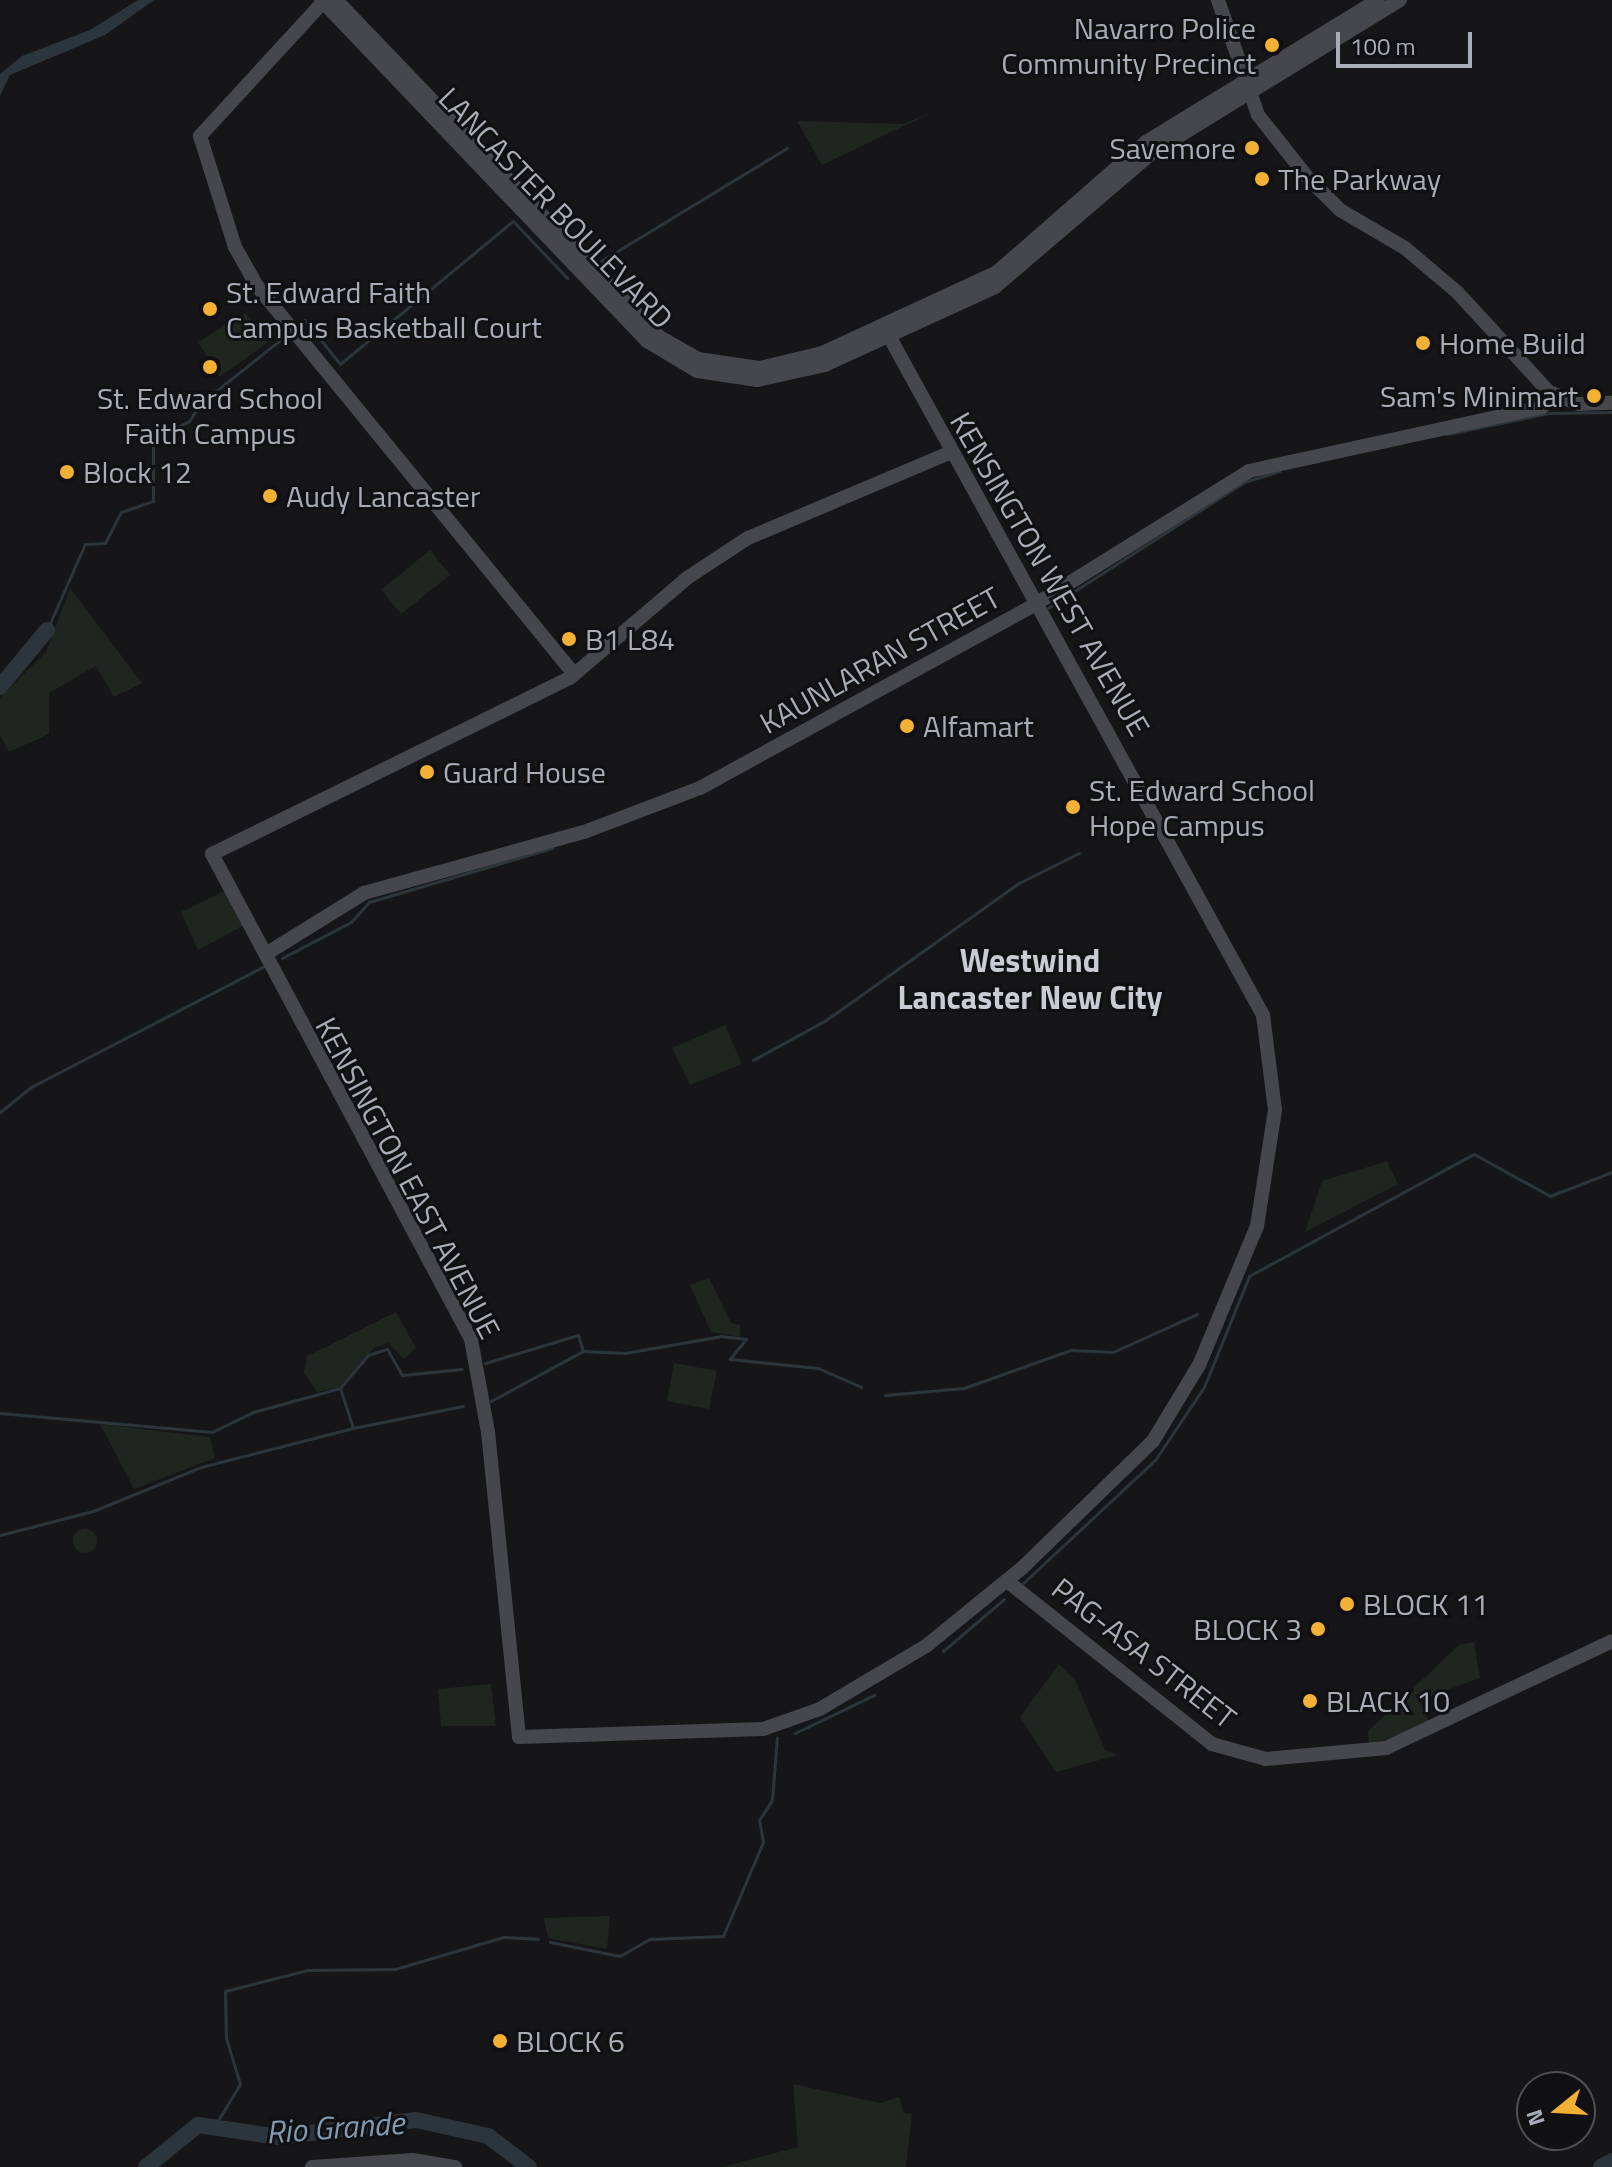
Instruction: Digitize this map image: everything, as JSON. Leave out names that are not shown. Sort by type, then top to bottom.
[{"type":"street","points":[[1218,0],[1246,89],[1283,151],[1340,210],[1420,260],[1555,395],[1612,403]]},
{"type":"street","name":"LANCASTER BOULEVARD","points":[[1246,89],[1378,0]]},
{"type":"street","name":"LANCASTER BOULEVARD","points":[[326,1],[659,351],[697,371],[757,380],[795,375],[887,332],[997,272],[1146,142],[1246,89],[1400,0]]},
{"type":"street","points":[[326,1],[200,136],[235,247],[294,331],[574,674],[726,550],[949,453]]},
{"type":"street","name":"KENSINGTON WEST AVENUE","points":[[519,1737],[739,1733],[786,1723],[894,1668],[1007,1581],[1138,1459],[1177,1405],[1257,1226],[1275,1110],[1269,1042],[1254,993],[1087,686],[1034,605],[949,453],[887,332]]},
{"type":"street","name":"KAUNLARAN STREET","points":[[271,959],[364,893],[584,832],[700,788],[1034,605],[1249,471],[1542,407],[1555,395]]},
{"type":"street","name":"KENSINGTON EAST AVENUE","points":[[519,1737],[488,1432],[471,1339],[290,1012],[271,959],[212,854],[574,674]]},
{"type":"street","name":"PAG-ASA STREET","points":[[1007,1581],[1212,1744],[1266,1759],[1386,1748],[1612,1641]]},
{"type":"street","points":[[312,2167],[413,2160],[455,2167]]},
{"type":"shaded area","points":[[138,0],[154,0],[105,35],[10,75],[0,96],[0,74],[22,56],[90,30]]},
{"type":"shaded area","points":[[935,111],[822,165],[797,121],[903,124]]},
{"type":"shaded area","points":[[246,313],[258,330],[265,325],[267,343],[220,377],[198,342]]},
{"type":"shaded area","points":[[430,550],[450,575],[401,614],[381,590]]},
{"type":"shaded area","points":[[70,588],[142,683],[114,697],[96,666],[49,693],[49,734],[9,752],[0,736],[0,698],[46,652]]},
{"type":"shaded area","points":[[224,891],[243,926],[198,950],[181,912]]},
{"type":"shaded area","points":[[725,1025],[742,1064],[690,1085],[672,1048]]},
{"type":"shaded area","points":[[1387,1161],[1398,1184],[1305,1232],[1322,1181]]},
{"type":"shaded area","points":[[709,1278],[731,1323],[740,1325],[740,1337],[711,1332],[690,1285]]},
{"type":"shaded area","points":[[396,1312],[416,1348],[404,1359],[388,1343],[374,1348],[338,1388],[317,1392],[304,1373],[307,1356]]},
{"type":"shaded area","points":[[674,1363],[717,1371],[709,1409],[667,1401]]},
{"type":"shaded area","points":[[100,1424],[210,1437],[215,1458],[134,1489]]},
{"type":"shaded area","points":[[85,1529],[93,1533],[97,1541],[93,1549],[85,1553],[77,1549],[73,1541],[77,1533]]},
{"type":"shaded area","points":[[1474,1642],[1480,1678],[1420,1700],[1430,1725],[1369,1745],[1368,1731],[1459,1645]]},
{"type":"shaded area","points":[[1059,1664],[1075,1680],[1105,1750],[1118,1755],[1056,1772],[1020,1717]]},
{"type":"shaded area","points":[[491,1684],[496,1726],[441,1726],[438,1689]]},
{"type":"shaded area","points":[[610,1916],[607,1949],[548,1938],[544,1918]]},
{"type":"shaded area","points":[[793,2084],[880,2103],[899,2097],[904,2113],[912,2114],[906,2167],[722,2167],[798,2147]]},
{"type":"waterway","points":[[601,261],[787,148]]},
{"type":"waterway","points":[[298,326],[305,320],[340,364],[513,221],[567,278]]},
{"type":"waterway","points":[[47,630],[85,544],[105,543],[121,512],[153,501],[153,440],[189,421],[202,402],[289,333]]},
{"type":"waterway","points":[[1447,434],[1549,413],[1612,412]]},
{"type":"waterway","points":[[1048,608],[1244,482],[1279,471]]},
{"type":"waterway","points":[[0,687],[47,630]]},
{"type":"waterway","points":[[282,958],[351,922],[369,902],[552,848]]},
{"type":"waterway","points":[[753,1060],[826,1020],[1019,883],[1079,853]]},
{"type":"waterway","points":[[0,1112],[31,1087],[264,966]]},
{"type":"waterway","points":[[1021,1585],[1155,1460],[1204,1387],[1249,1276],[1474,1154],[1550,1196],[1612,1172]]},
{"type":"waterway","points":[[885,1395],[964,1388],[1071,1350],[1113,1352],[1197,1314]]},
{"type":"waterway","points":[[485,1363],[578,1335],[583,1351],[625,1353],[721,1336],[746,1339],[730,1359],[818,1368],[861,1387]]},
{"type":"waterway","points":[[0,1413],[212,1432],[253,1412],[340,1388],[368,1355],[387,1349],[402,1375],[462,1369]]},
{"type":"waterway","points":[[491,1401],[583,1351]]},
{"type":"waterway","points":[[340,1388],[353,1428],[463,1406]]},
{"type":"waterway","points":[[0,1535],[93,1511],[201,1467],[353,1428]]},
{"type":"waterway","points":[[943,1651],[1004,1599]]},
{"type":"waterway","points":[[795,1733],[874,1695]]},
{"type":"waterway","points":[[550,1942],[620,1956],[650,1939],[723,1936],[763,1842],[759,1820],[772,1800],[777,1737]]},
{"type":"waterway","points":[[214,2127],[240,2084],[226,2038],[225,1991],[308,1970],[395,1969],[504,1937],[538,1939]]},
{"type":"waterway","name":"Rio Grande","points":[[146,2167],[198,2125],[278,2137],[416,2120],[488,2136],[529,2167]]},
{"type":"waterway","name":"Rio Grande","points":[[1601,2167],[1612,2161]]},
{"type":"place","name":"Navarro Police Community Precinct","points":[[1272,45]]},
{"type":"place","name":"Savemore","points":[[1252,148]]},
{"type":"place","name":"The Parkway","points":[[1262,179]]},
{"type":"place","name":"St. Edward Faith Campus Basketball Court","points":[[210,309]]},
{"type":"place","name":"Home Build","points":[[1423,343]]},
{"type":"place","name":"St. Edward School Faith Campus","points":[[210,367]]},
{"type":"place","name":"Sam's Minimart","points":[[1594,396]]},
{"type":"place","name":"Block 12","points":[[67,472]]},
{"type":"place","name":"Audy Lancaster","points":[[270,496]]},
{"type":"place","name":"B1 L84","points":[[569,639]]},
{"type":"place","name":"Alfamart","points":[[907,726]]},
{"type":"place","name":"Guard House","points":[[427,772]]},
{"type":"place","name":"St. Edward School Hope Campus","points":[[1073,807]]},
{"type":"place","name":"BLOCK 11","points":[[1347,1604]]},
{"type":"place","name":"BLOCK 3","points":[[1318,1629]]},
{"type":"place","name":"BLACK 10","points":[[1310,1701]]},
{"type":"place","name":"BLOCK 6","points":[[500,2041]]},
{"type":"district","name":"Westwind Lancaster New City","points":[[1030,980]]}]
